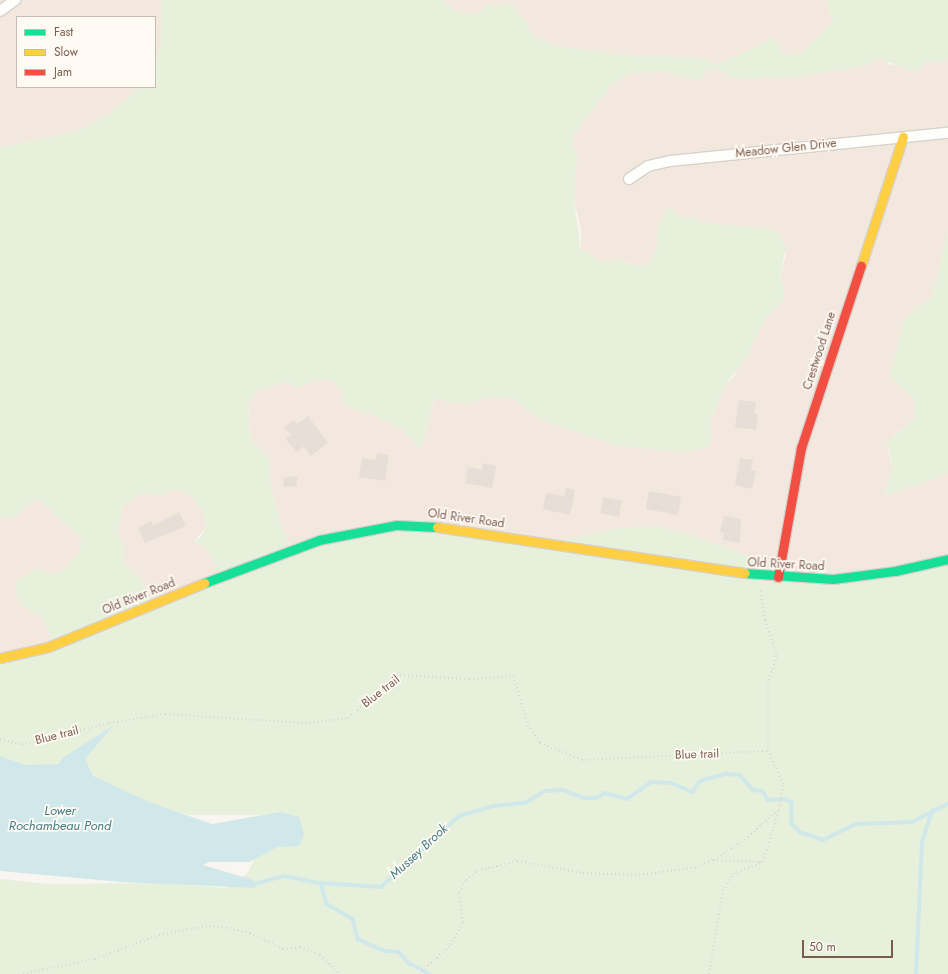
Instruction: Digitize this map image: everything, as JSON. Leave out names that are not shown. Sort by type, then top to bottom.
[{"type":"main road","name":"Crestwood Lane","points":[[778,577],[801,448],[903,137]]},
{"type":"main road","name":"Old River Road","points":[[0,658],[48,647],[263,559],[319,540],[396,525],[448,526],[763,576],[778,577],[833,579],[864,576],[948,560]]},
{"type":"street","points":[[0,11],[15,0]]},
{"type":"street","name":"Meadow Glen Drive","points":[[629,179],[648,166],[670,161],[948,133]]},
{"type":"path","points":[[763,576],[759,594],[778,656],[768,684],[768,752],[783,784],[779,809],[763,862]]},
{"type":"path","name":"Blue trail","points":[[0,739],[22,745],[109,723],[165,714],[305,724],[348,718],[400,675],[469,680],[513,676],[528,725],[540,743],[582,760],[768,752]]},
{"type":"path","points":[[421,973],[454,939],[462,922],[459,892],[466,880],[477,871],[517,861],[583,873],[639,875],[697,867],[713,860],[748,837],[779,809]]},
{"type":"path","points":[[713,860],[763,862]]},
{"type":"path","points":[[709,974],[723,891],[733,874],[763,862]]},
{"type":"path","points":[[23,974],[95,959],[159,935],[206,926],[226,926],[250,933],[283,949],[300,947],[320,955],[340,974]]},
{"type":"shaded area","points":[[0,0],[161,0],[161,44],[156,62],[156,16],[16,16],[16,88],[139,88],[110,114],[78,131],[0,148]]},
{"type":"shaded area","points":[[443,0],[827,0],[833,22],[804,51],[786,56],[738,56],[718,64],[696,57],[630,56],[557,46],[533,37],[521,15],[503,6],[488,5],[478,14],[471,14],[455,11]]},
{"type":"shaded area","points":[[879,58],[884,58],[889,64],[911,68],[926,62],[948,60],[948,233],[933,296],[905,319],[903,333],[916,409],[913,421],[895,434],[887,447],[893,468],[885,495],[948,473],[948,563],[894,576],[291,548],[279,520],[269,478],[269,458],[250,440],[248,404],[256,391],[288,382],[297,387],[315,380],[333,380],[342,392],[345,406],[381,418],[399,428],[421,449],[435,399],[443,398],[466,404],[494,397],[513,398],[539,419],[679,452],[711,439],[711,419],[725,385],[733,378],[764,319],[782,302],[785,287],[780,278],[786,254],[729,225],[704,223],[693,218],[679,216],[658,230],[657,250],[649,264],[641,266],[617,260],[605,263],[581,250],[581,229],[574,200],[577,153],[573,142],[574,134],[611,86],[627,73],[667,72],[698,81],[706,72],[718,69],[734,79],[861,67]]},
{"type":"shaded area","points":[[175,489],[190,494],[204,513],[207,527],[193,542],[206,547],[220,573],[152,602],[139,576],[123,562],[124,545],[118,534],[123,506],[137,496],[150,493],[159,496]]},
{"type":"shaded area","points":[[40,501],[81,537],[80,552],[61,573],[50,574],[36,567],[28,610],[41,615],[53,642],[0,658],[0,518],[17,516],[27,504]]},
{"type":"green space","points":[[161,0],[443,0],[455,11],[471,14],[478,14],[488,5],[503,6],[509,2],[521,15],[533,37],[557,46],[630,56],[696,57],[718,64],[774,38],[786,56],[804,51],[833,22],[827,0],[948,0],[948,60],[926,62],[916,73],[879,58],[861,67],[794,77],[733,79],[718,69],[706,72],[698,81],[667,72],[628,73],[611,86],[574,134],[573,142],[577,153],[574,200],[581,250],[605,263],[617,260],[640,266],[649,264],[657,250],[658,230],[665,210],[671,208],[679,216],[693,218],[704,223],[762,228],[777,232],[786,246],[780,278],[785,287],[782,302],[764,319],[748,356],[725,385],[711,419],[711,439],[707,448],[679,452],[619,446],[539,419],[513,398],[494,397],[466,404],[435,399],[421,449],[399,428],[381,418],[345,406],[342,392],[333,380],[315,380],[297,387],[288,382],[256,391],[248,404],[250,440],[269,458],[269,478],[279,520],[291,548],[388,528],[564,540],[621,528],[660,527],[688,534],[754,558],[763,564],[763,576],[789,582],[948,563],[948,974],[0,974],[0,879],[48,884],[164,883],[225,888],[247,874],[259,851],[262,815],[189,815],[98,790],[75,759],[25,770],[0,757],[0,658],[53,642],[41,615],[28,610],[16,597],[17,578],[27,576],[36,567],[50,574],[61,573],[80,552],[81,537],[40,501],[27,504],[17,516],[0,518],[0,148],[78,131],[110,114],[139,88],[156,88],[156,62],[161,44]],"holes":[[[175,489],[190,494],[204,513],[207,527],[200,538],[193,542],[206,547],[220,573],[152,602],[139,576],[123,562],[124,545],[118,534],[123,506],[137,496],[150,493],[159,496]]]},
{"type":"green space","points":[[948,233],[948,473],[885,496],[893,468],[887,441],[913,421],[916,409],[913,398],[890,376],[905,319],[933,296]]},
{"type":"water","name":"Lower Rochambeau Pond","points":[[114,725],[85,759],[93,776],[149,802],[212,824],[281,812],[299,817],[304,835],[299,846],[277,847],[250,862],[209,862],[203,865],[253,880],[256,888],[122,882],[0,871],[0,756],[25,765],[58,764],[64,757]]},
{"type":"building","points":[[739,400],[756,402],[754,413],[758,414],[756,430],[735,427]]},
{"type":"building","points":[[308,416],[328,443],[311,456],[304,446],[296,452],[286,439],[291,435],[284,427],[294,420],[297,424]]},
{"type":"building","points":[[377,453],[389,455],[385,481],[359,477],[362,458],[376,460]]},
{"type":"building","points":[[740,458],[753,460],[751,470],[756,471],[752,489],[735,485]]},
{"type":"building","points":[[483,463],[496,466],[492,488],[465,483],[468,467],[482,470]]},
{"type":"building","points":[[297,476],[297,486],[284,487],[283,478]]},
{"type":"building","points":[[566,488],[575,490],[570,515],[543,509],[546,493],[564,496]]},
{"type":"building","points":[[649,491],[681,497],[678,515],[646,509]]},
{"type":"building","points":[[603,497],[622,501],[619,517],[600,513]]},
{"type":"building","points":[[179,512],[186,526],[145,543],[138,528],[151,521],[153,526]]},
{"type":"building","points":[[724,516],[741,519],[740,543],[723,540],[724,533],[720,532]]},
{"type":"waterway","name":"Mussey Brook","points":[[254,884],[284,876],[321,883],[381,887],[459,816],[494,806],[525,803],[545,791],[563,790],[584,798],[597,798],[605,793],[627,799],[651,782],[671,783],[693,792],[699,782],[706,779],[726,774],[740,775],[753,790],[763,791],[768,800],[786,799],[792,803],[792,824],[800,832],[823,840],[856,824],[912,822],[948,804]]},
{"type":"waterway","points":[[916,974],[922,842],[932,811]]},
{"type":"waterway","points":[[321,883],[327,904],[353,919],[358,939],[385,951],[399,952],[409,963],[430,974]]},
{"type":"traffic: fast","points":[[204,583],[319,540],[396,525],[437,527]]},
{"type":"traffic: fast","points":[[745,573],[833,579],[895,571],[948,559]]},
{"type":"traffic: slow","points":[[861,266],[903,137]]},
{"type":"traffic: slow","points":[[437,527],[745,573]]},
{"type":"traffic: slow","points":[[0,658],[48,647],[204,583]]},
{"type":"traffic: jam","points":[[778,577],[801,448],[861,266]]}]
